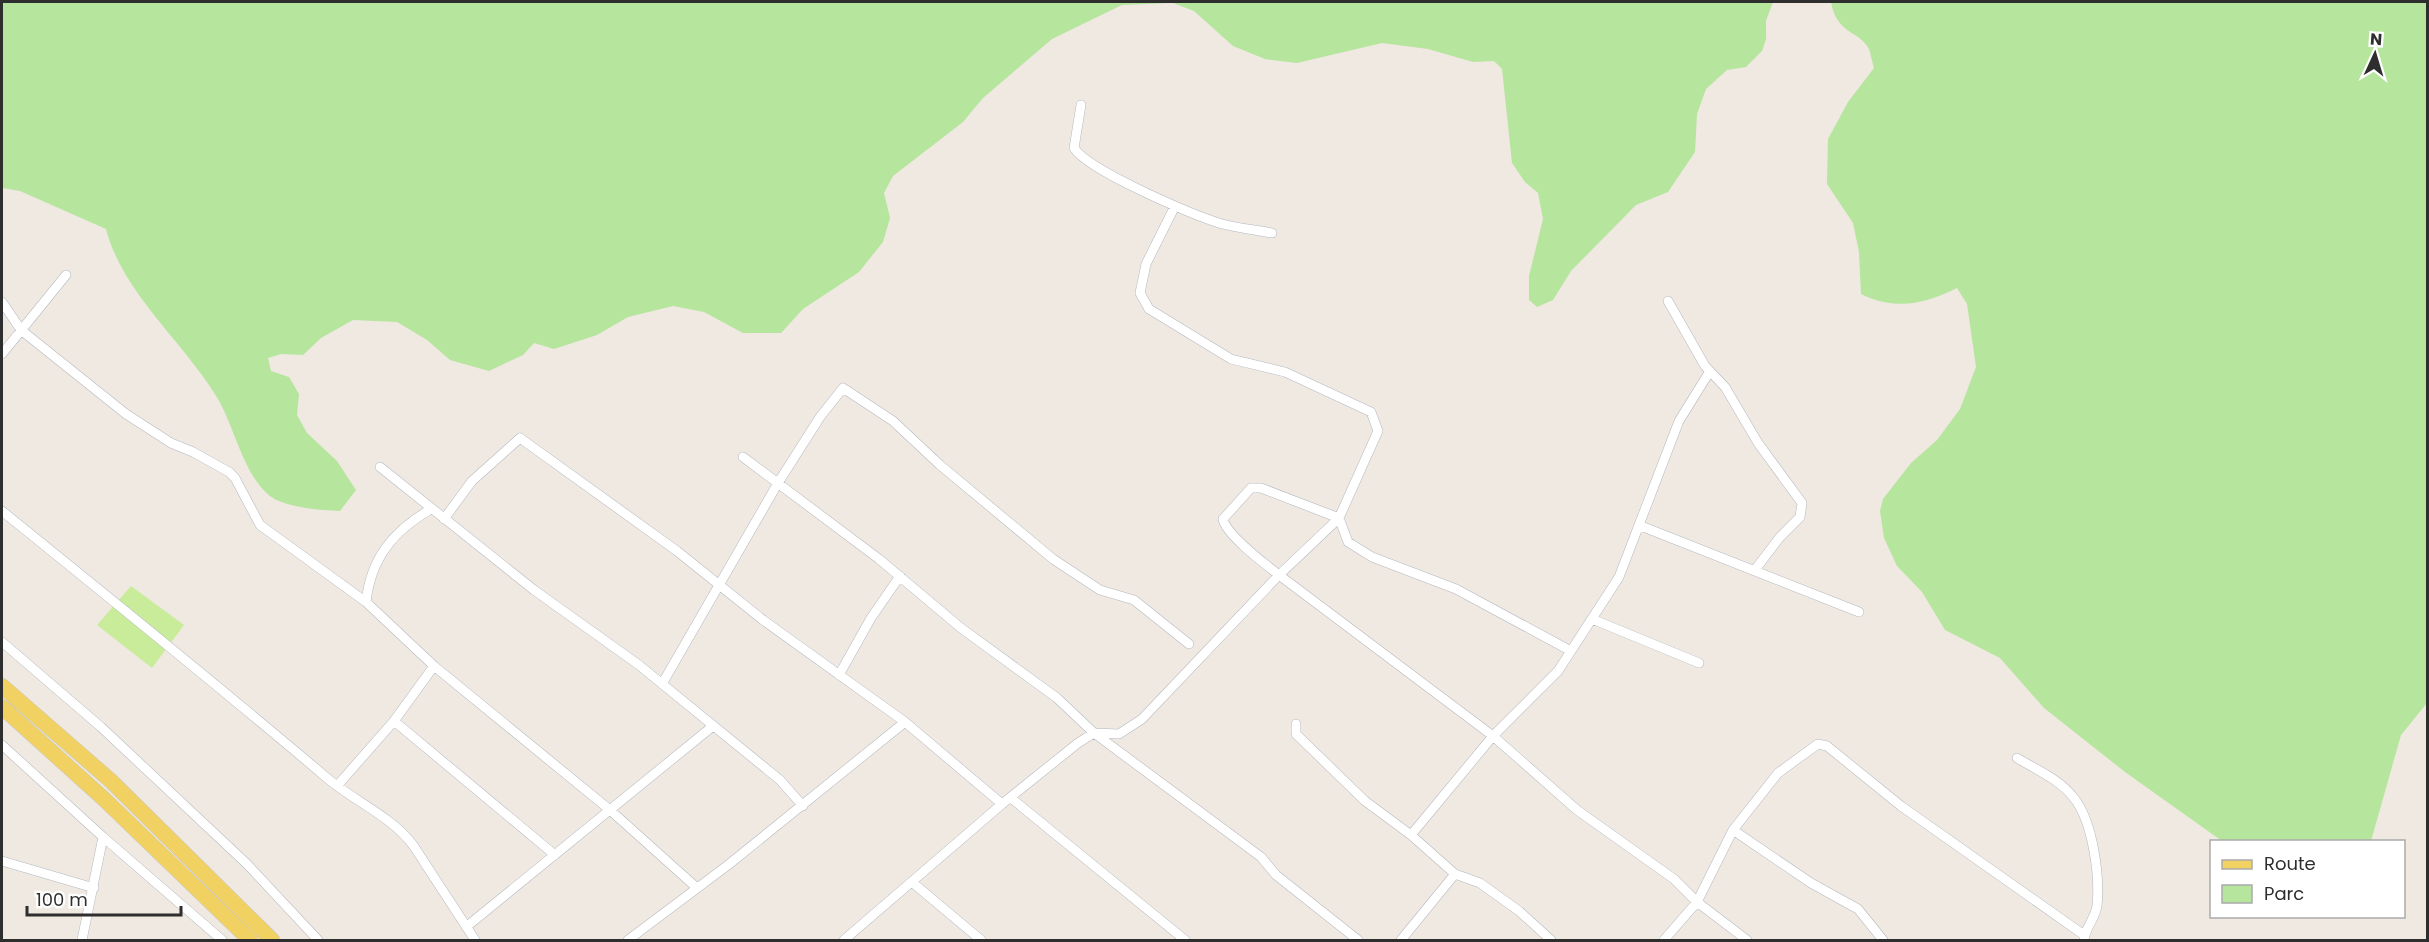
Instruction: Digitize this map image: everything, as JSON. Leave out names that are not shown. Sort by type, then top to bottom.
[{"type":"main road","points":[[2,686],[111,781],[272,940]]},
{"type":"main road","points":[[2,706],[104,799],[250,940]]},
{"type":"street","points":[[1081,105],[1075,131],[1075,151],[1098,167],[1175,206],[1222,224],[1272,233]]},
{"type":"street","points":[[844,940],[1006,801],[1094,733],[1119,734],[1142,719],[1279,575],[1339,518],[1378,430],[1371,412],[1285,372],[1231,359],[1149,309],[1140,293],[1146,264],[1175,206]]},
{"type":"street","points":[[2,354],[66,275]]},
{"type":"street","points":[[1668,301],[1710,371],[1725,387],[1758,443],[1802,503],[1800,517],[1780,537],[1754,571]]},
{"type":"street","points":[[2,302],[21,330],[133,419],[171,443],[229,472],[235,478],[260,525],[366,602],[434,666],[610,810],[698,888]]},
{"type":"street","points":[[1411,835],[1493,736],[1558,671],[1592,619],[1619,577],[1641,526],[1679,421],[1710,371]]},
{"type":"street","points":[[662,684],[778,483],[826,408],[840,390],[846,389],[893,421],[940,465],[1053,559],[1094,586],[1134,600],[1190,644]]},
{"type":"street","points":[[444,519],[472,481],[520,438],[720,584],[763,620],[905,722],[1185,940]]},
{"type":"street","points":[[743,457],[900,576],[961,628],[1057,698],[1094,733],[1261,856],[1276,875],[1358,940]]},
{"type":"street","points":[[380,467],[431,509],[662,684],[780,780],[803,806]]},
{"type":"street","points":[[1571,651],[1456,590],[1372,557],[1348,542],[1339,518],[1254,487],[1224,516],[1223,522],[1245,546],[1279,575],[1493,736],[1577,810],[1674,879],[1697,902],[1747,940]]},
{"type":"street","points":[[366,602],[369,575],[375,564],[402,530],[431,509]]},
{"type":"street","points":[[2,511],[279,735],[337,786],[384,817],[408,838],[474,940]]},
{"type":"street","points":[[1641,526],[1859,612]]},
{"type":"street","points":[[839,675],[871,618],[900,576]]},
{"type":"street","points":[[1592,619],[1698,663]]},
{"type":"street","points":[[2,642],[101,727],[247,864],[318,940]]},
{"type":"street","points":[[337,786],[394,721],[434,666]]},
{"type":"street","points":[[394,721],[555,855]]},
{"type":"street","points":[[628,940],[698,888],[793,811],[803,806],[905,722]]},
{"type":"street","points":[[1296,724],[1296,734],[1365,801],[1411,835],[1455,874],[1480,883],[1519,911],[1551,940]]},
{"type":"street","points":[[466,927],[713,726]]},
{"type":"street","points":[[1664,940],[1697,902],[1733,830],[1778,773],[1818,744],[1827,746],[1901,806],[2084,938],[2094,919],[2097,872],[2084,818],[2075,800],[2065,789],[2052,778],[2017,758]]},
{"type":"street","points":[[2,745],[103,837],[222,940]]},
{"type":"street","points":[[1733,830],[1811,883],[1858,909],[1883,940]]},
{"type":"street","points":[[82,940],[103,837]]},
{"type":"street","points":[[2,861],[94,888]]},
{"type":"street","points":[[1401,940],[1455,874]]},
{"type":"street","points":[[913,883],[981,940]]},
{"type":"green space","points":[[2,2],[1773,2],[1766,21],[1766,39],[1762,51],[1746,67],[1727,70],[1706,89],[1697,114],[1695,152],[1668,192],[1636,205],[1571,271],[1553,300],[1537,307],[1529,300],[1529,276],[1543,219],[1538,193],[1525,182],[1512,163],[1502,69],[1494,61],[1473,62],[1428,49],[1382,43],[1297,63],[1265,59],[1233,46],[1194,11],[1173,3],[1122,5],[1052,39],[983,98],[963,122],[893,176],[884,193],[890,218],[883,242],[859,272],[803,309],[781,333],[743,333],[704,312],[673,306],[628,317],[597,335],[554,349],[534,343],[523,355],[489,371],[450,360],[427,340],[397,322],[353,320],[321,338],[303,355],[281,354],[268,358],[271,371],[289,377],[299,394],[297,415],[307,433],[337,461],[356,490],[340,511],[304,508],[285,503],[270,496],[261,487],[246,464],[218,399],[126,275],[114,253],[106,229],[20,191],[2,188]]},
{"type":"green space","points":[[1831,2],[2427,2],[2427,703],[2401,735],[2371,840],[2221,840],[2125,772],[2044,708],[2000,658],[1945,630],[1922,592],[1897,566],[1884,538],[1880,511],[1883,499],[1911,463],[1937,440],[1960,409],[1976,367],[1967,304],[1957,288],[1933,298],[1898,304],[1861,294],[1859,252],[1853,223],[1827,184],[1828,139],[1848,102],[1874,68],[1865,43],[1843,26],[1834,13]]},
{"type":"green space","points":[[131,586],[184,625],[152,668],[97,625]]}]
